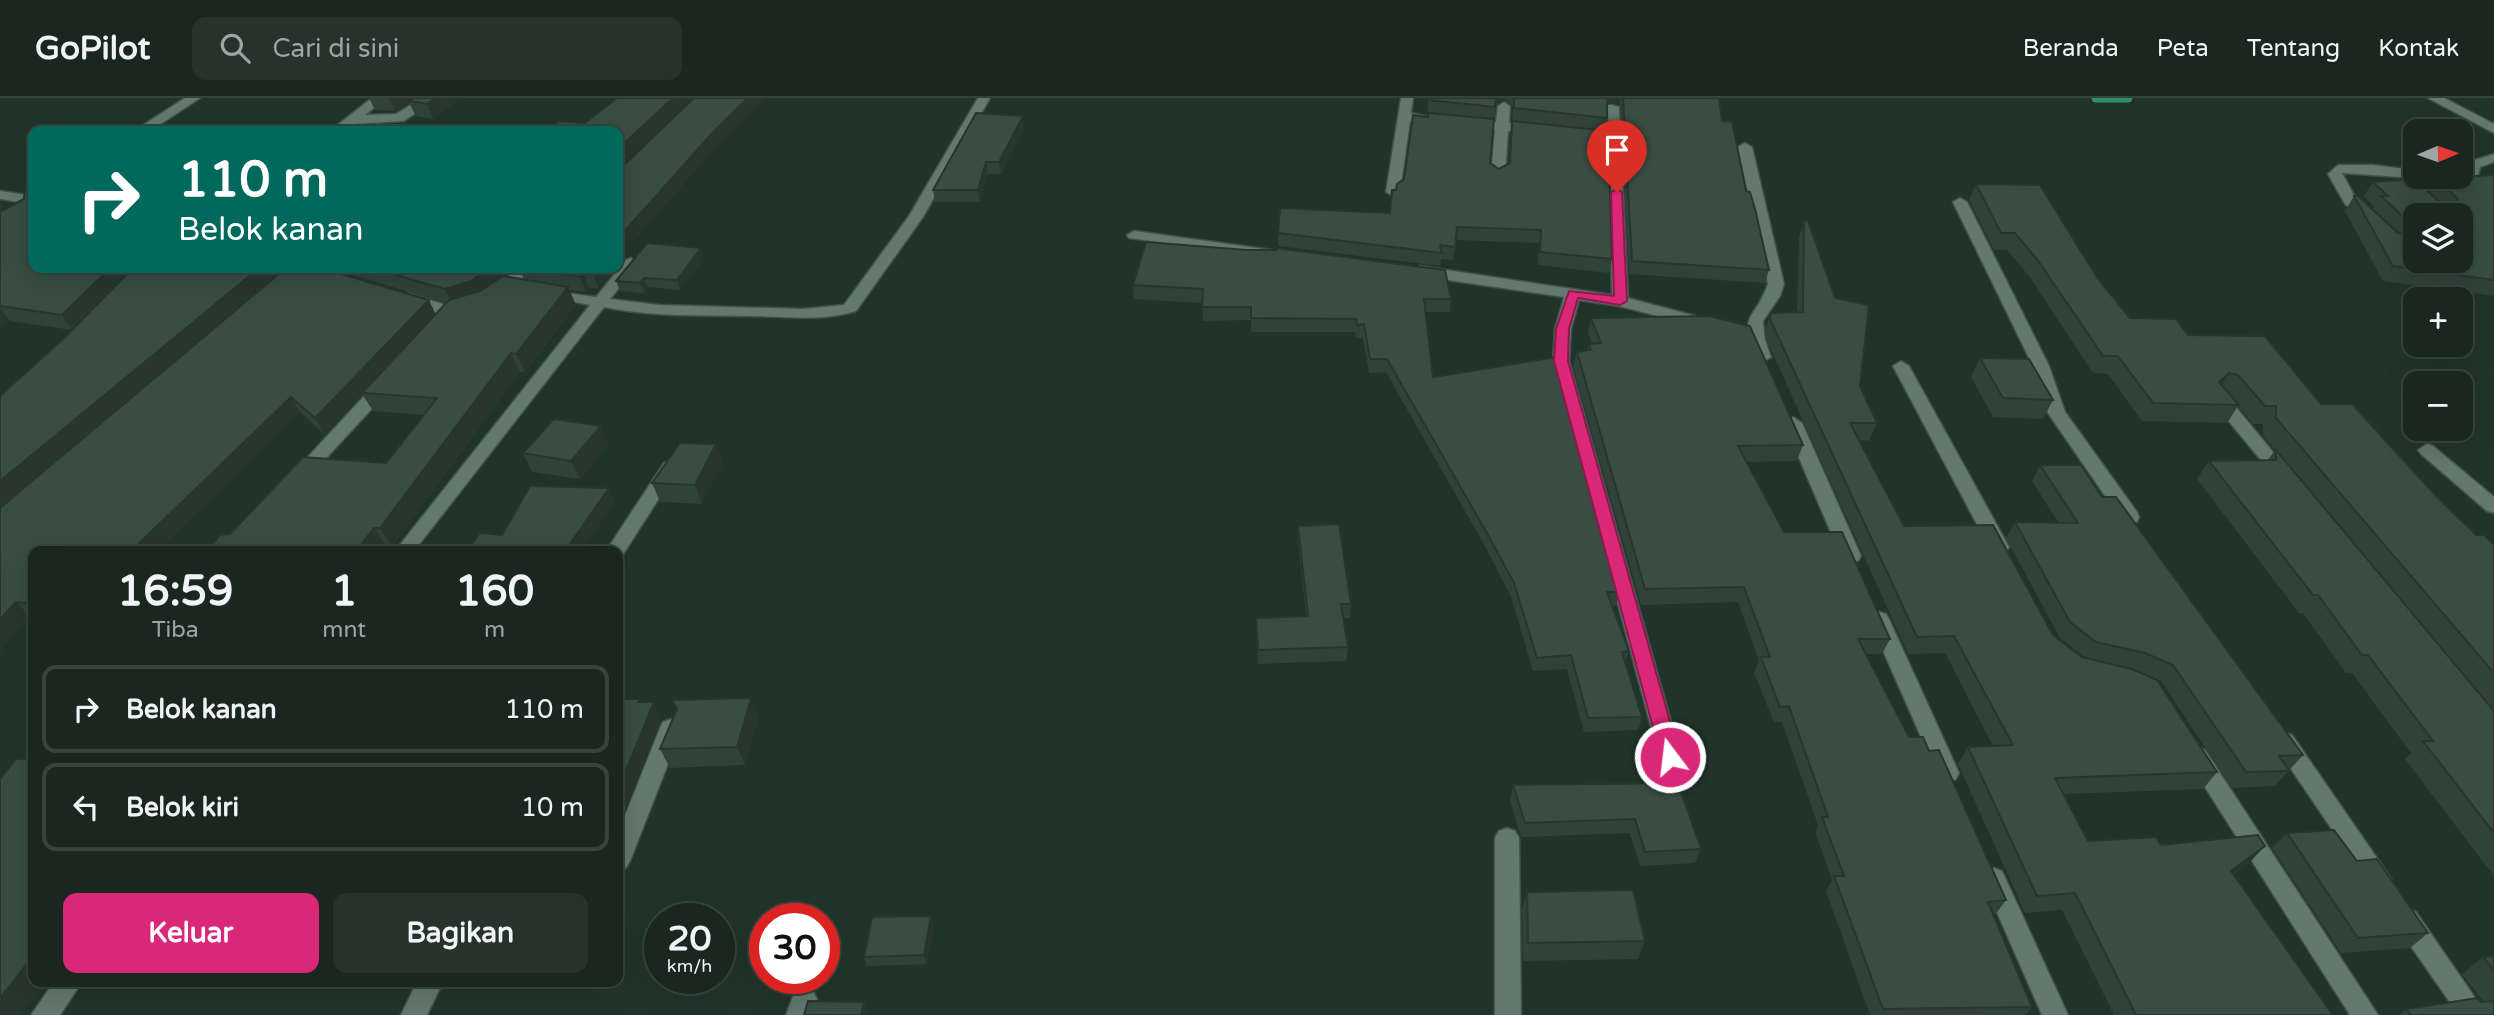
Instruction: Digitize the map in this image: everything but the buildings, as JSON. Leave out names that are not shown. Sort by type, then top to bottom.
[{"type":"street","points":[[149,126],[194,98]]},
{"type":"street","points":[[343,126],[380,98]]},
{"type":"street","points":[[351,120],[400,118],[432,98]]},
{"type":"street","points":[[388,292],[451,312],[476,307],[522,288],[665,313],[746,310],[820,313],[850,308],[916,216],[984,98]]},
{"type":"street","points":[[1393,192],[1407,98]]},
{"type":"street","points":[[2434,98],[2494,130]]},
{"type":"street","points":[[1498,176],[1504,106]]},
{"type":"street","points":[[1613,107],[1609,137],[1620,301]]},
{"type":"street","points":[[1404,116],[1552,132]]},
{"type":"street","points":[[1745,147],[1776,285],[1773,295],[1747,334],[1770,373]]},
{"type":"street","points":[[2473,165],[2494,158]]},
{"type":"street","points":[[2377,227],[2350,201],[2335,174],[2338,169],[2353,168],[2403,172]]},
{"type":"street","points":[[2394,171],[2403,180]]},
{"type":"street","points":[[0,195],[28,205]]},
{"type":"street","points":[[1960,202],[2037,358],[2057,413],[2143,536]]},
{"type":"street","points":[[1134,235],[1293,257]]},
{"type":"street","points":[[408,546],[639,253]]},
{"type":"street","points":[[1410,270],[1620,301],[1714,325]]},
{"type":"street","points":[[522,288],[525,273]]},
{"type":"street","points":[[1573,294],[1563,329],[1561,361],[1670,757]]},
{"type":"street","points":[[434,330],[451,312]]},
{"type":"street","points":[[1901,366],[2006,560]]},
{"type":"street","points":[[285,493],[393,376]]},
{"type":"street","points":[[2219,398],[2299,495]]},
{"type":"street","points":[[1787,411],[1860,575]]},
{"type":"street","points":[[2427,450],[2494,506]]},
{"type":"street","points":[[618,546],[681,452]]},
{"type":"street","points":[[1871,600],[1954,789]]},
{"type":"street","points":[[623,849],[672,727]]},
{"type":"street","points":[[2274,727],[2474,1015]]},
{"type":"street","points":[[2186,739],[2365,1015]]},
{"type":"street","points":[[1507,838],[1508,1015]]},
{"type":"street","points":[[1988,864],[2055,1015]]},
{"type":"street","points":[[44,1015],[65,987]]},
{"type":"street","points":[[414,1015],[428,987]]},
{"type":"waterway","points":[[2096,98],[2128,98]]},
{"type":"route","points":[[1617,192],[1620,301],[1573,294],[1563,329],[1561,361],[1670,757]]}]
